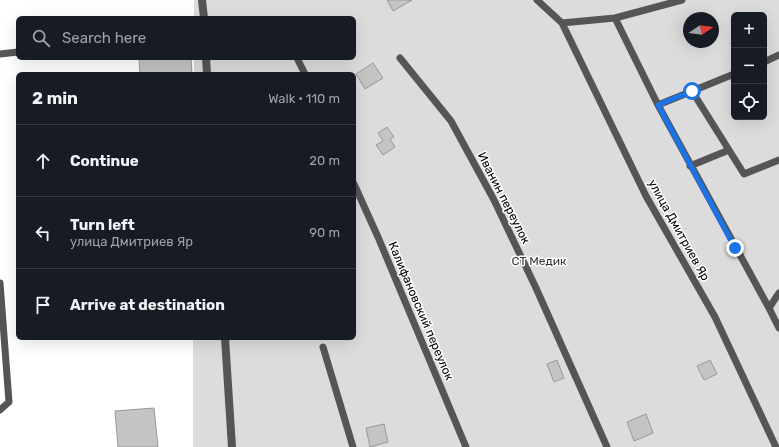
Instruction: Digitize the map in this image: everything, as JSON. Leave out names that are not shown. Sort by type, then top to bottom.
[{"type":"street","points":[[202,0],[204,16]]},
{"type":"street","points":[[206,60],[207,72]]},
{"type":"street","points":[[225,340],[232,447]]},
{"type":"lane","name":"улица Дмитриев Яр","points":[[537,0],[562,23],[646,196],[715,317],[776,447]]},
{"type":"lane","points":[[562,23],[615,18],[682,0]]},
{"type":"lane","points":[[615,18],[690,166],[779,328]]},
{"type":"lane","points":[[0,54],[16,52]]},
{"type":"lane","points":[[767,61],[779,56]]},
{"type":"lane","name":"Иванин переулок","points":[[400,58],[451,121],[494,200],[536,288],[607,447]]},
{"type":"lane","points":[[298,60],[304,72]]},
{"type":"lane","points":[[658,105],[731,75]]},
{"type":"lane","points":[[692,91],[744,174],[779,160]]},
{"type":"lane","points":[[690,166],[730,150]]},
{"type":"lane","name":"Калифановский переулок","points":[[356,188],[378,237],[466,447]]},
{"type":"lane","points":[[0,282],[9,402],[0,410]]},
{"type":"lane","points":[[769,308],[779,293]]},
{"type":"lane","points":[[323,347],[353,447]]},
{"type":"green space","name":"СТ Медик","points":[[194,0],[779,0],[779,447],[193,447],[193,340],[356,340],[356,72],[194,72],[194,60],[356,60],[356,16],[194,16]]},
{"type":"building","points":[[387,0],[412,0],[393,11]]},
{"type":"building","points":[[139,60],[191,60],[192,72],[140,72]]},
{"type":"building","points":[[373,63],[383,78],[365,89],[356,74]]},
{"type":"building","points":[[387,127],[394,137],[390,139],[395,147],[383,155],[376,145],[383,141],[378,133]]},
{"type":"building","points":[[557,360],[564,378],[554,382],[547,364]]},
{"type":"building","points":[[710,360],[717,374],[704,380],[697,366]]},
{"type":"building","points":[[154,408],[158,447],[118,447],[115,411]]},
{"type":"building","points":[[646,414],[653,433],[634,441],[627,422]]},
{"type":"building","points":[[384,424],[388,442],[370,447],[366,428]]},
{"type":"route","points":[[692,91],[658,105],[735,248]]}]
